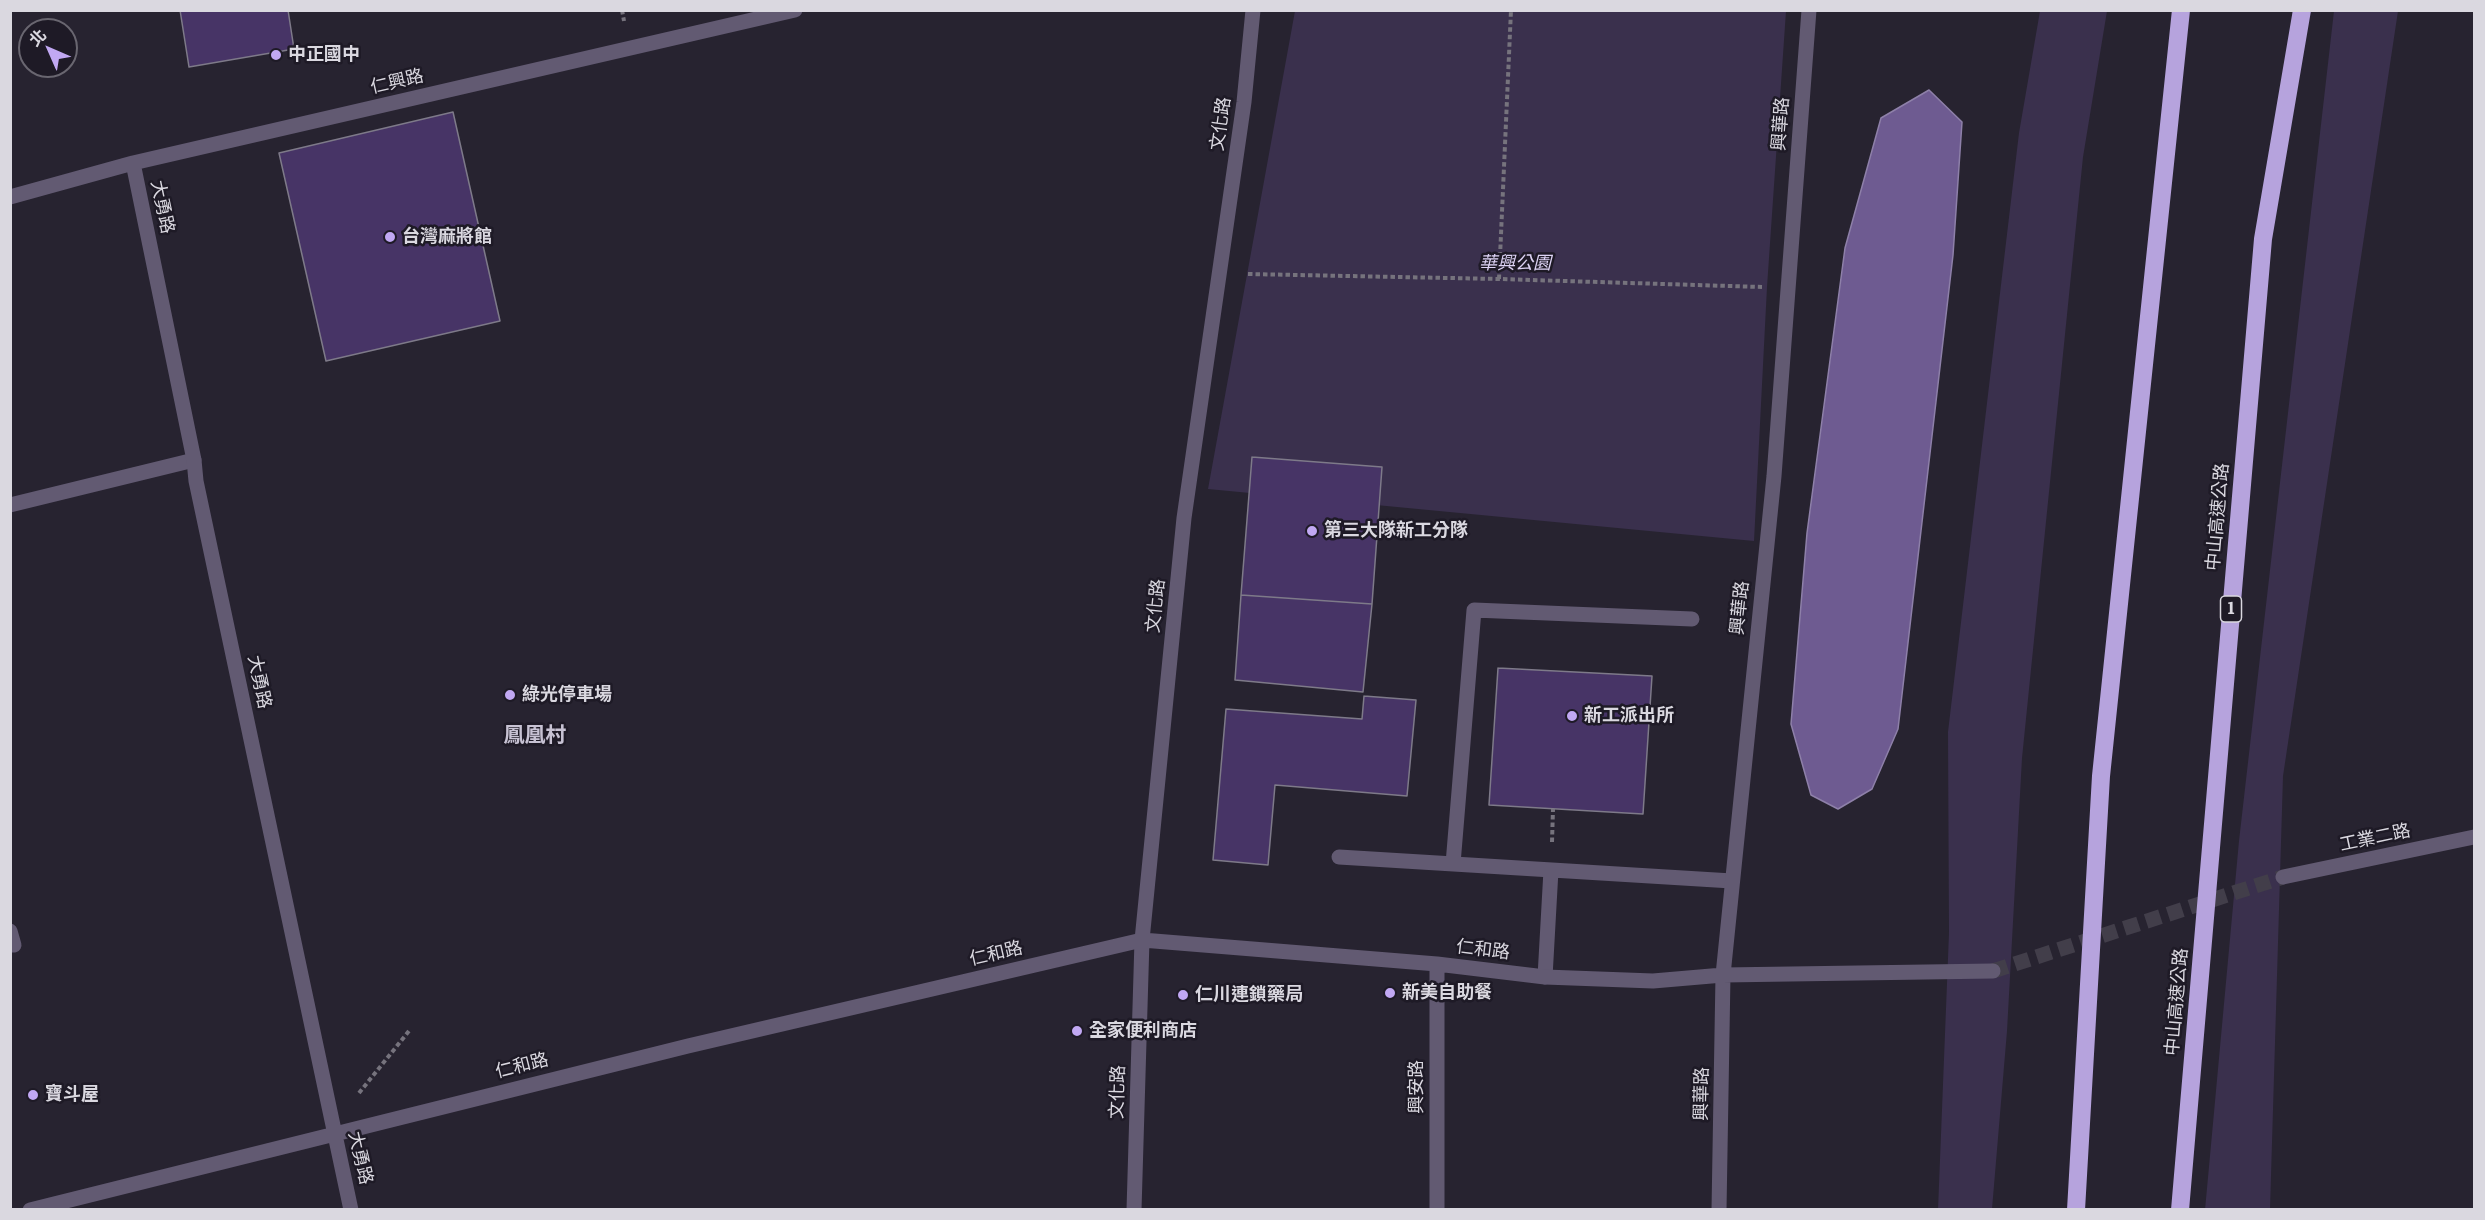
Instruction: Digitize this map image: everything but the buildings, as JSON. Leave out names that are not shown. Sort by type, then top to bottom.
[{"type":"highway","points":[[2076,1209],[2101,776],[2181,10]]},
{"type":"highway","name":"中山高速公路","points":[[2180,1209],[2263,239],[2302,10]]},
{"type":"street","name":"仁興路","points":[[10,197],[133,163],[795,10]]},
{"type":"street","name":"文化路","points":[[1134,1209],[1142,940],[1187,497],[1245,102],[1253,10]]},
{"type":"street","name":"興華路","points":[[1719,1209],[1723,975],[1774,476],[1809,10]]},
{"type":"street","name":"大勇路","points":[[133,163],[194,460],[196,481],[351,1209]]},
{"type":"street","points":[[10,505],[194,460]]},
{"type":"street","points":[[1453,864],[1474,610],[1692,619]]},
{"type":"street","name":"工業二路","points":[[2283,877],[2475,837]]},
{"type":"street","points":[[1339,857],[1732,881]]},
{"type":"street","points":[[1545,976],[1551,870]]},
{"type":"street","points":[[10,931],[14,945],[10,945]]},
{"type":"street","name":"仁和路","points":[[30,1209],[700,1043],[1142,940],[1437,964],[1545,976],[1653,981],[1723,975],[1993,971]]},
{"type":"street","name":"興安路","points":[[1437,964],[1437,1209]]},
{"type":"path","points":[[1498,279],[1511,10]]},
{"type":"path","points":[[1247,274],[1767,287]]},
{"type":"path","points":[[359,1093],[409,1031]]},
{"type":"green space","name":"華興公園","points":[[1295,11],[1786,11],[1767,287],[1754,541],[1208,489]]},
{"type":"green space","points":[[2040,11],[2107,11],[2083,157],[2022,758],[2007,1031],[1992,1209],[1938,1210],[1949,933],[1948,732],[2019,133]]},
{"type":"green space","points":[[2334,11],[2398,11],[2283,776],[2270,1209],[2205,1210],[2239,841]]},
{"type":"shaded area","points":[[1929,90],[1962,122],[1953,255],[1898,729],[1872,789],[1838,809],[1811,795],[1791,724],[1807,533],[1845,248],[1881,118]]},
{"type":"tunnel","points":[[1993,971],[2283,877]]},
{"type":"place","name":"中正國中","points":[[276,55]]},
{"type":"place","name":"台灣麻將館","points":[[390,237]]},
{"type":"place","name":"第三大隊新工分隊","points":[[1312,531]]},
{"type":"place","name":"綠光停車場","points":[[510,695]]},
{"type":"place","name":"新工派出所","points":[[1572,716]]},
{"type":"place","name":"新美自助餐","points":[[1390,993]]},
{"type":"place","name":"仁川連鎖藥局","points":[[1183,995]]},
{"type":"place","name":"全家便利商店","points":[[1077,1031]]},
{"type":"place","name":"寶斗屋","points":[[33,1095]]},
{"type":"district","name":"鳳凰村","points":[[535,736]]}]
